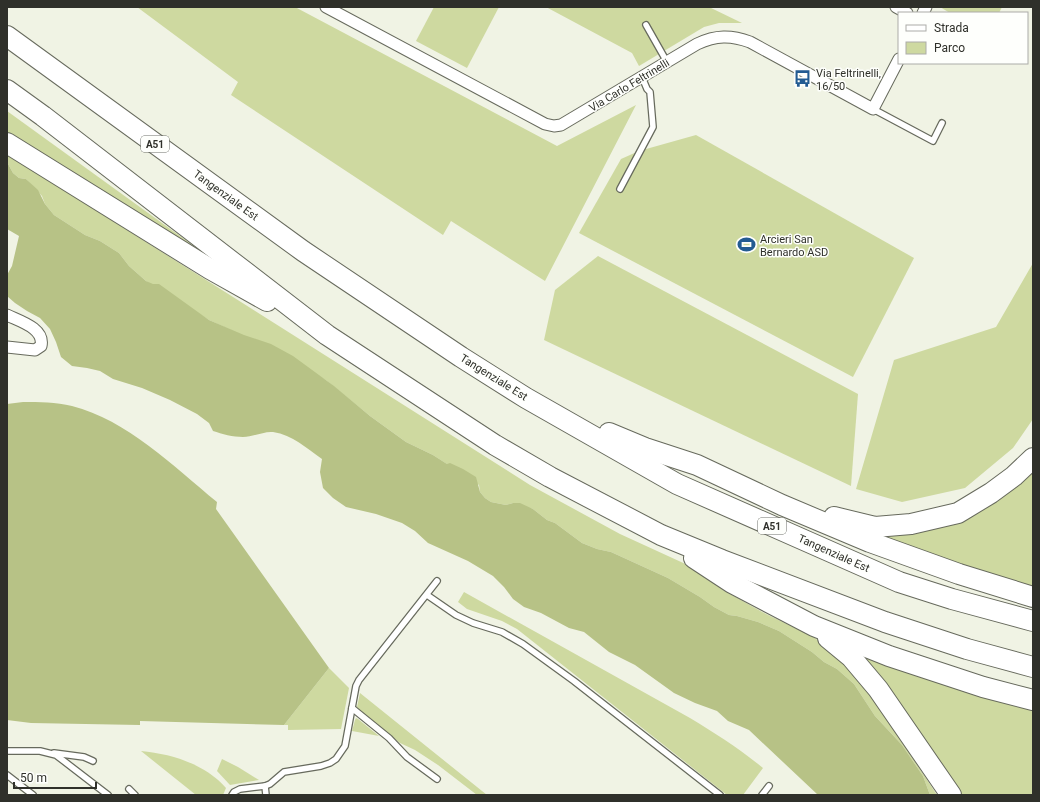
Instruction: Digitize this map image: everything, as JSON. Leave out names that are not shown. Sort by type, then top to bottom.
[{"type":"highway","name":"Tangenziale Est","points":[[7,36],[303,251],[461,357],[526,398],[677,484],[848,560],[899,582],[952,599],[1033,621]]},
{"type":"highway","points":[[7,90],[328,335]]},
{"type":"highway","points":[[7,143],[210,269],[328,335],[502,449],[550,477],[661,535],[722,560],[885,622],[1033,667]]},
{"type":"highway","points":[[526,398],[645,448],[697,465],[782,505],[870,542],[959,574],[1033,597]]},
{"type":"highway","points":[[782,505],[875,527],[911,524],[958,513],[991,493],[1014,476],[1033,458]]},
{"type":"highway","points":[[661,535],[732,583],[814,626],[903,660],[983,687],[1033,700]]},
{"type":"highway","points":[[814,626],[851,657],[878,689],[952,795]]},
{"type":"street","name":"Via Carlo Feltrinelli","points":[[326,7],[549,125],[561,125],[707,39],[718,37],[739,38],[750,42],[873,109]]},
{"type":"street","points":[[896,7],[905,12]]},
{"type":"street","points":[[873,109],[898,61]]},
{"type":"street","points":[[7,315],[36,330],[41,337],[42,342],[41,346],[35,350],[10,346]]},
{"type":"lane","points":[[646,25],[668,62]]},
{"type":"lane","points":[[620,189],[653,127],[650,92],[647,89],[642,77]]},
{"type":"lane","name":"Via Carlo Feltrinelli","points":[[873,109],[933,141],[942,123]]},
{"type":"lane","points":[[232,795],[240,789],[270,784],[284,772],[322,766],[330,763],[343,752],[356,686],[359,680],[437,581]]},
{"type":"lane","points":[[427,595],[456,615],[473,623],[502,632],[523,644],[574,680],[720,795]]},
{"type":"lane","points":[[352,708],[388,738],[407,757],[437,779]]},
{"type":"lane","points":[[7,754],[15,750]]},
{"type":"lane","points":[[7,751],[28,750],[84,756],[93,761]]},
{"type":"lane","points":[[48,752],[63,759],[108,795]]},
{"type":"lane","points":[[7,775],[33,795]]},
{"type":"lane","points":[[265,786],[266,795]]},
{"type":"lane","points":[[762,795],[769,786]]},
{"type":"lane","points":[[129,789],[135,795]]},
{"type":"green space","points":[[137,7],[295,7],[557,146],[636,105],[545,281],[451,221],[443,235],[231,95],[238,82]]},
{"type":"green space","points":[[434,7],[499,7],[467,68],[416,41]]},
{"type":"green space","points":[[546,7],[709,7],[742,23],[719,23],[704,27],[639,66],[632,53]]},
{"type":"green space","points":[[940,7],[1002,7],[1000,12],[948,12]]},
{"type":"green space","points":[[7,111],[198,249],[197,252],[7,135]]},
{"type":"green space","name":"Arcieri San Bernardo ASD","points":[[696,135],[914,258],[853,377],[579,233],[621,159],[639,151]]},
{"type":"green space","points":[[7,154],[530,485],[620,534],[692,567],[723,590],[766,614],[814,637],[858,675],[937,795],[930,795],[923,776],[902,745],[875,716],[854,684],[837,669],[824,662],[812,652],[779,631],[758,622],[729,615],[668,578],[611,552],[597,549],[582,543],[533,509],[513,503],[506,505],[491,502],[480,492],[479,485],[433,455],[406,442],[370,416],[327,381],[257,340],[244,336],[209,320],[146,281],[129,266],[119,253],[100,241],[85,235],[54,215],[45,204],[42,196],[26,179],[19,178],[13,173],[7,162]]},
{"type":"green space","points":[[7,162],[13,173],[19,178],[26,179],[38,190],[45,204],[54,215],[85,235],[100,241],[119,253],[129,266],[146,281],[153,284],[159,284],[209,320],[244,335],[271,344],[293,356],[406,442],[433,455],[447,464],[450,463],[463,469],[476,477],[480,492],[491,502],[506,505],[520,503],[533,509],[582,543],[597,549],[611,552],[668,578],[729,615],[758,622],[779,631],[812,652],[824,662],[837,669],[854,684],[875,716],[902,745],[923,776],[930,795],[818,795],[749,730],[728,721],[717,711],[674,693],[635,665],[609,652],[584,632],[569,628],[541,613],[524,607],[513,599],[493,576],[468,561],[428,543],[415,531],[402,523],[376,514],[346,507],[333,498],[323,488],[320,472],[322,459],[293,439],[273,432],[243,437],[213,431],[209,423],[197,414],[170,400],[142,388],[113,379],[100,371],[72,366],[61,357],[50,329],[40,318],[15,303],[7,296],[7,275],[12,266],[19,236],[7,229]]},
{"type":"green space","points":[[598,256],[858,394],[851,486],[544,340],[555,290]]},
{"type":"green space","points":[[1033,263],[1033,419],[1013,448],[965,488],[902,502],[856,489],[894,360],[996,327]]},
{"type":"green space","points":[[23,402],[54,403],[72,406],[112,422],[149,446],[217,502],[216,509],[329,668],[284,725],[140,721],[140,725],[31,723],[7,720],[7,404]]},
{"type":"green space","points":[[1033,468],[1033,588],[853,527],[918,526]]},
{"type":"green space","points":[[464,592],[690,718],[745,754],[763,768],[743,795],[727,795],[517,629],[502,621],[467,609],[458,602]]},
{"type":"green space","points":[[859,650],[1033,706],[1033,795],[961,795],[886,685],[864,659]]},
{"type":"green space","points":[[329,668],[349,688],[341,729],[288,730],[288,725],[284,725]]},
{"type":"green space","points":[[360,693],[487,795],[477,795],[438,765],[415,750],[400,743],[359,711],[357,707]]},
{"type":"green space","points":[[356,718],[358,719],[379,736],[352,731]]},
{"type":"green space","points":[[141,751],[153,752],[176,758],[198,767],[218,780],[226,788],[223,795],[196,795]]},
{"type":"green space","points":[[222,759],[259,780],[230,785],[217,771]]},
{"type":"place","name":"Via Feltrinelli, 16/50","points":[[803,79]]},
{"type":"place","name":"Arcieri San Bernardo ASD","points":[[747,245]]}]
